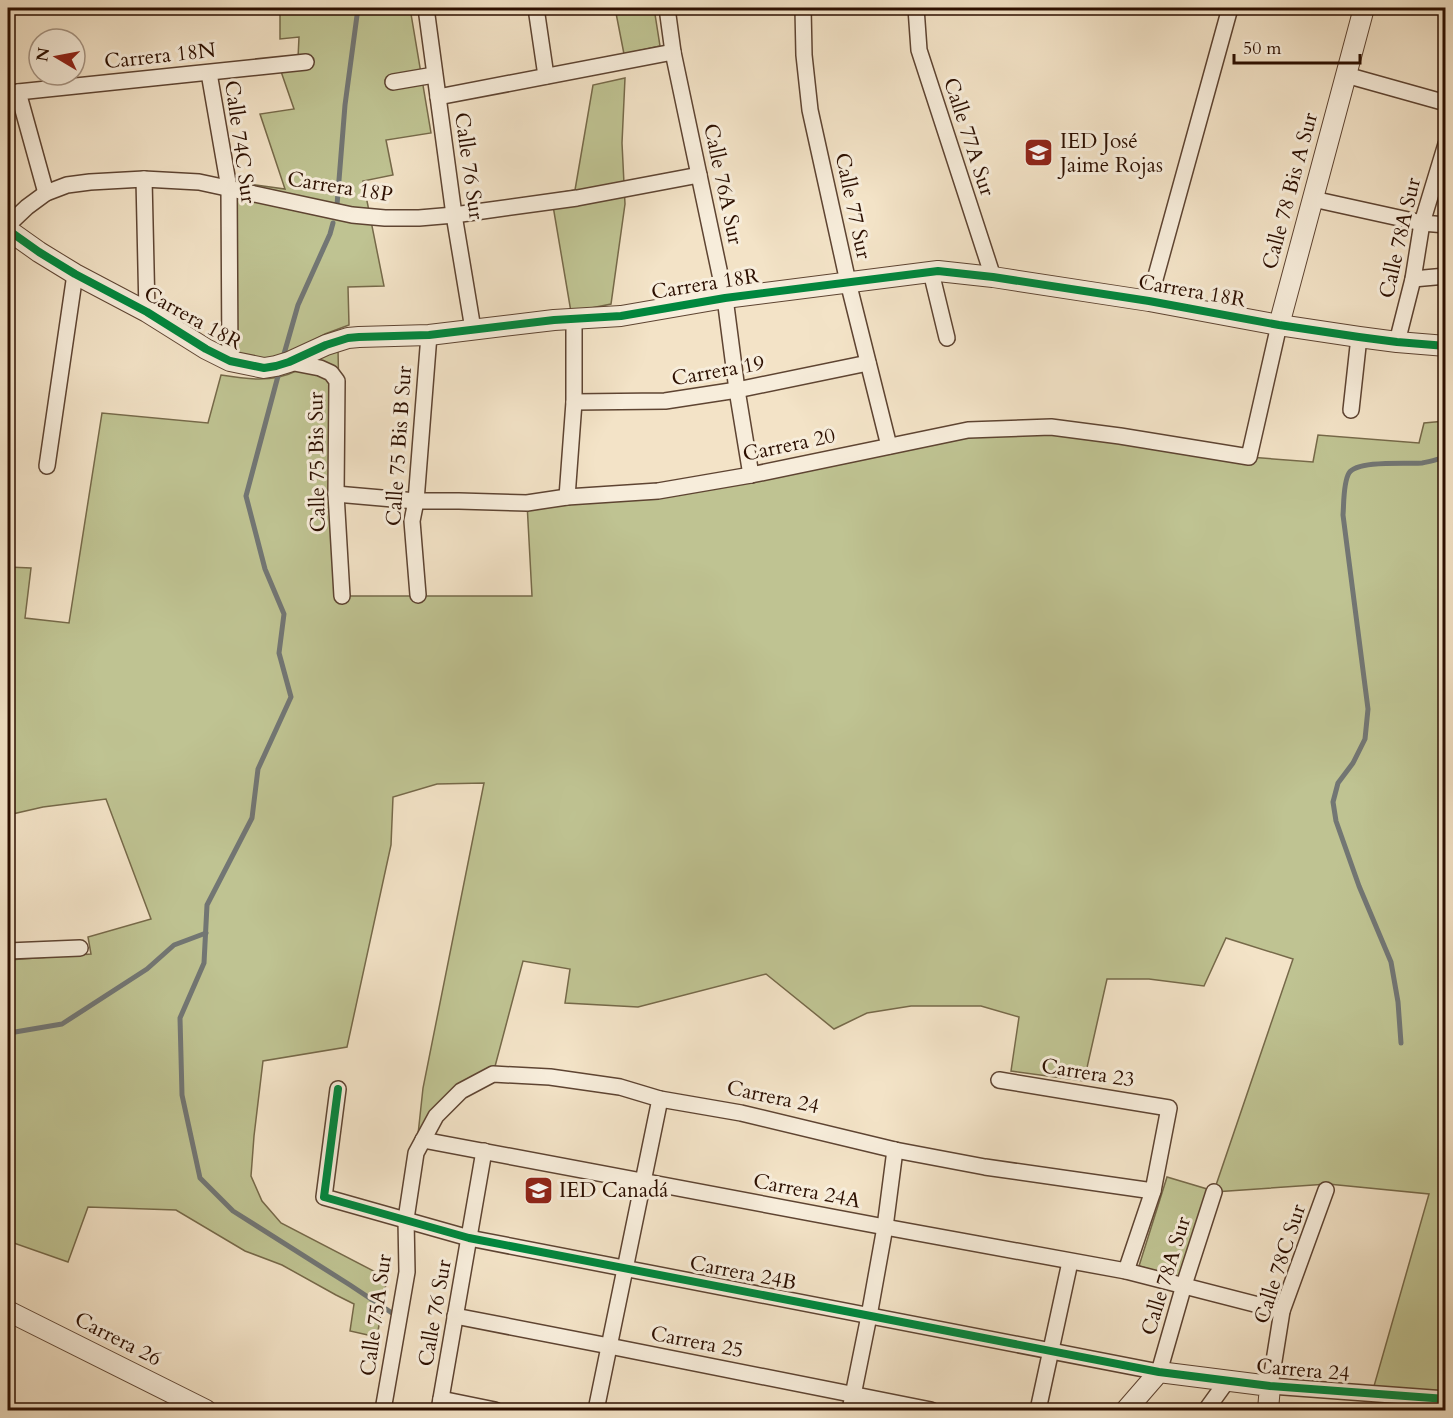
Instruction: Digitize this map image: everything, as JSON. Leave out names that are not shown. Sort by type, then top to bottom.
[{"type":"street","name":"Calle 76 Sur","points":[[426,8],[454,214],[473,329]]},
{"type":"street","points":[[536,8],[546,76]]},
{"type":"street","name":"Calle 76A Sur","points":[[667,8],[673,52],[725,298],[750,475]]},
{"type":"street","name":"Calle 77 Sur","points":[[803,8],[804,55],[810,110],[848,282],[889,446]]},
{"type":"street","name":"Calle 77A Sur","points":[[916,8],[919,50],[993,277]]},
{"type":"street","points":[[1149,301],[1230,8]]},
{"type":"street","name":"Calle 78 Bis A Sur","points":[[1249,457],[1279,325],[1364,8]]},
{"type":"street","points":[[438,97],[673,52]]},
{"type":"street","name":"Carrera 18N","points":[[13,95],[306,62]]},
{"type":"street","name":"Calle 74C Sur","points":[[209,73],[229,188],[230,361]]},
{"type":"street","points":[[393,82],[434,75]]},
{"type":"street","points":[[1346,75],[1446,103]]},
{"type":"street","points":[[8,225],[46,193],[13,95]]},
{"type":"street","name":"Calle 78A Sur","points":[[1397,342],[1413,279],[1422,223],[1445,149]]},
{"type":"street","name":"Carrera 18P","points":[[46,193],[67,185],[90,182],[144,179],[199,182],[352,215],[418,218],[577,198],[699,175]]},
{"type":"street","points":[[144,179],[147,312]]},
{"type":"street","points":[[1313,199],[1422,223],[1446,225]]},
{"type":"street","name":"Carrera 18R","points":[[8,230],[75,274],[147,312],[206,349],[230,361],[264,368],[289,362],[338,340],[348,338],[429,335],[574,318],[640,313],[725,298],[931,272],[993,277],[1149,301],[1359,338],[1446,346]]},
{"type":"street","points":[[931,272],[947,338]]},
{"type":"street","points":[[47,466],[75,274]]},
{"type":"street","points":[[1413,279],[1446,276]]},
{"type":"street","points":[[567,497],[574,402],[574,318]]},
{"type":"street","name":"Calle 75 Bis B Sur","points":[[418,595],[412,521],[416,501],[429,335]]},
{"type":"street","points":[[1351,410],[1359,338]]},
{"type":"street","name":"Calle 75 Bis Sur","points":[[289,362],[320,368],[331,373],[337,381],[336,494],[342,596]]},
{"type":"street","name":"Carrera 19","points":[[574,402],[665,401],[737,390],[868,363]]},
{"type":"street","name":"Carrera 20","points":[[336,494],[416,501],[527,503],[567,497],[658,491],[750,475],[968,430],[1051,427],[1249,457]]},
{"type":"street","points":[[8,951],[80,948]]},
{"type":"street","name":"Carrera 24","points":[[419,1146],[436,1116],[444,1107],[462,1091],[493,1074],[550,1077],[620,1087],[660,1099],[741,1113],[896,1150],[985,1167],[1153,1191]]},
{"type":"street","name":"Carrera 23","points":[[999,1080],[1169,1108]]},
{"type":"street","name":"Carrera 24B","points":[[338,1089],[324,1197],[469,1238],[1159,1372]]},
{"type":"street","points":[[596,1410],[660,1099]]},
{"type":"street","name":"Calle 78A Sur","points":[[1126,1271],[1153,1191],[1169,1108]]},
{"type":"street","name":"Carrera 24A","points":[[419,1146],[484,1151],[1126,1271],[1282,1311]]},
{"type":"street","name":"Calle 75A Sur","points":[[383,1410],[407,1272],[406,1219],[419,1146]]},
{"type":"street","points":[[849,1410],[869,1316],[896,1150]]},
{"type":"street","name":"Calle 76 Sur","points":[[440,1405],[484,1151]]},
{"type":"street","name":"Calle 78C Sur","points":[[1269,1386],[1282,1311],[1326,1190]]},
{"type":"street","name":"Calle 78A Sur","points":[[1159,1372],[1214,1192]]},
{"type":"street","points":[[1038,1410],[1070,1262]]},
{"type":"street","name":"Carrera 26","points":[[8,1311],[205,1410]]},
{"type":"street","name":"Carrera 25","points":[[455,1316],[931,1410]]},
{"type":"street","points":[[1126,1410],[1159,1372]]},
{"type":"street","name":"Carrera 24","points":[[1159,1372],[1269,1386],[1446,1399]]},
{"type":"street","points":[[1206,1410],[1227,1381]]},
{"type":"street","points":[[1268,1410],[1269,1386]]},
{"type":"street","points":[[440,1405],[495,1410]]},
{"type":"green space","points":[[280,8],[410,8],[431,133],[386,140],[393,175],[363,181],[384,286],[348,287],[349,325],[272,360],[235,353],[233,182],[285,189],[260,114],[294,109],[277,60],[298,58],[299,37],[280,39]]},
{"type":"green space","points":[[615,8],[654,8],[660,46],[624,54]]},
{"type":"green space","points":[[625,78],[622,143],[625,204],[611,304],[571,312],[551,194],[575,190],[593,85]]},
{"type":"green space","points":[[338,349],[343,596],[532,596],[527,503],[658,491],[889,446],[1051,427],[1249,457],[1313,462],[1318,435],[1419,443],[1424,423],[1445,421],[1445,1407],[1370,1400],[1429,1194],[1328,1184],[1214,1192],[1186,1280],[1139,1266],[1167,1177],[1214,1191],[1293,959],[1226,938],[1204,986],[1149,979],[1107,979],[1084,1081],[1011,1071],[1019,1017],[981,1006],[911,1006],[867,1013],[834,1029],[766,974],[638,1007],[565,1003],[570,969],[523,961],[493,1074],[461,1091],[416,1153],[423,1088],[484,783],[437,784],[393,797],[391,845],[347,1047],[263,1061],[251,1176],[262,1201],[281,1223],[387,1278],[377,1337],[350,1331],[354,1304],[282,1265],[245,1251],[176,1210],[88,1207],[68,1262],[8,1241],[8,1174],[11,1164],[8,1162],[8,960],[91,954],[88,937],[151,919],[106,799],[43,807],[8,815],[8,567],[31,568],[25,618],[69,623],[102,413],[208,423],[221,375],[268,379],[287,375]]},
{"type":"waterway","points":[[337,205],[345,105],[358,8]]},
{"type":"waterway","points":[[284,354],[298,305],[333,223]]},
{"type":"waterway","points":[[278,376],[246,496],[265,569],[284,614],[279,653],[291,697],[258,769],[252,818],[207,905],[204,963],[180,1018],[182,1095],[200,1178],[233,1211],[392,1313]]},
{"type":"waterway","points":[[1401,1043],[1398,1002],[1391,962],[1359,886],[1336,821],[1333,802],[1338,783],[1353,763],[1365,739],[1368,709],[1343,515],[1344,494],[1349,473],[1362,466],[1422,463],[1446,457]]},
{"type":"waterway","points":[[8,1035],[62,1024],[147,969],[174,945],[206,933]]},
{"type":"cycle path","points":[[8,230],[75,274],[147,312],[206,349],[230,361],[264,368],[289,362],[326,345],[348,338],[429,335],[554,320],[621,316],[725,298],[938,271],[993,277],[1149,301],[1359,337],[1446,346]]},
{"type":"cycle path","points":[[338,1089],[324,1197],[469,1238],[1159,1372],[1270,1386],[1446,1399]]},
{"type":"place","name":"IED José Jaime Rojas","points":[[1039,153]]},
{"type":"place","name":"IED Canadá","points":[[538,1190]]}]
